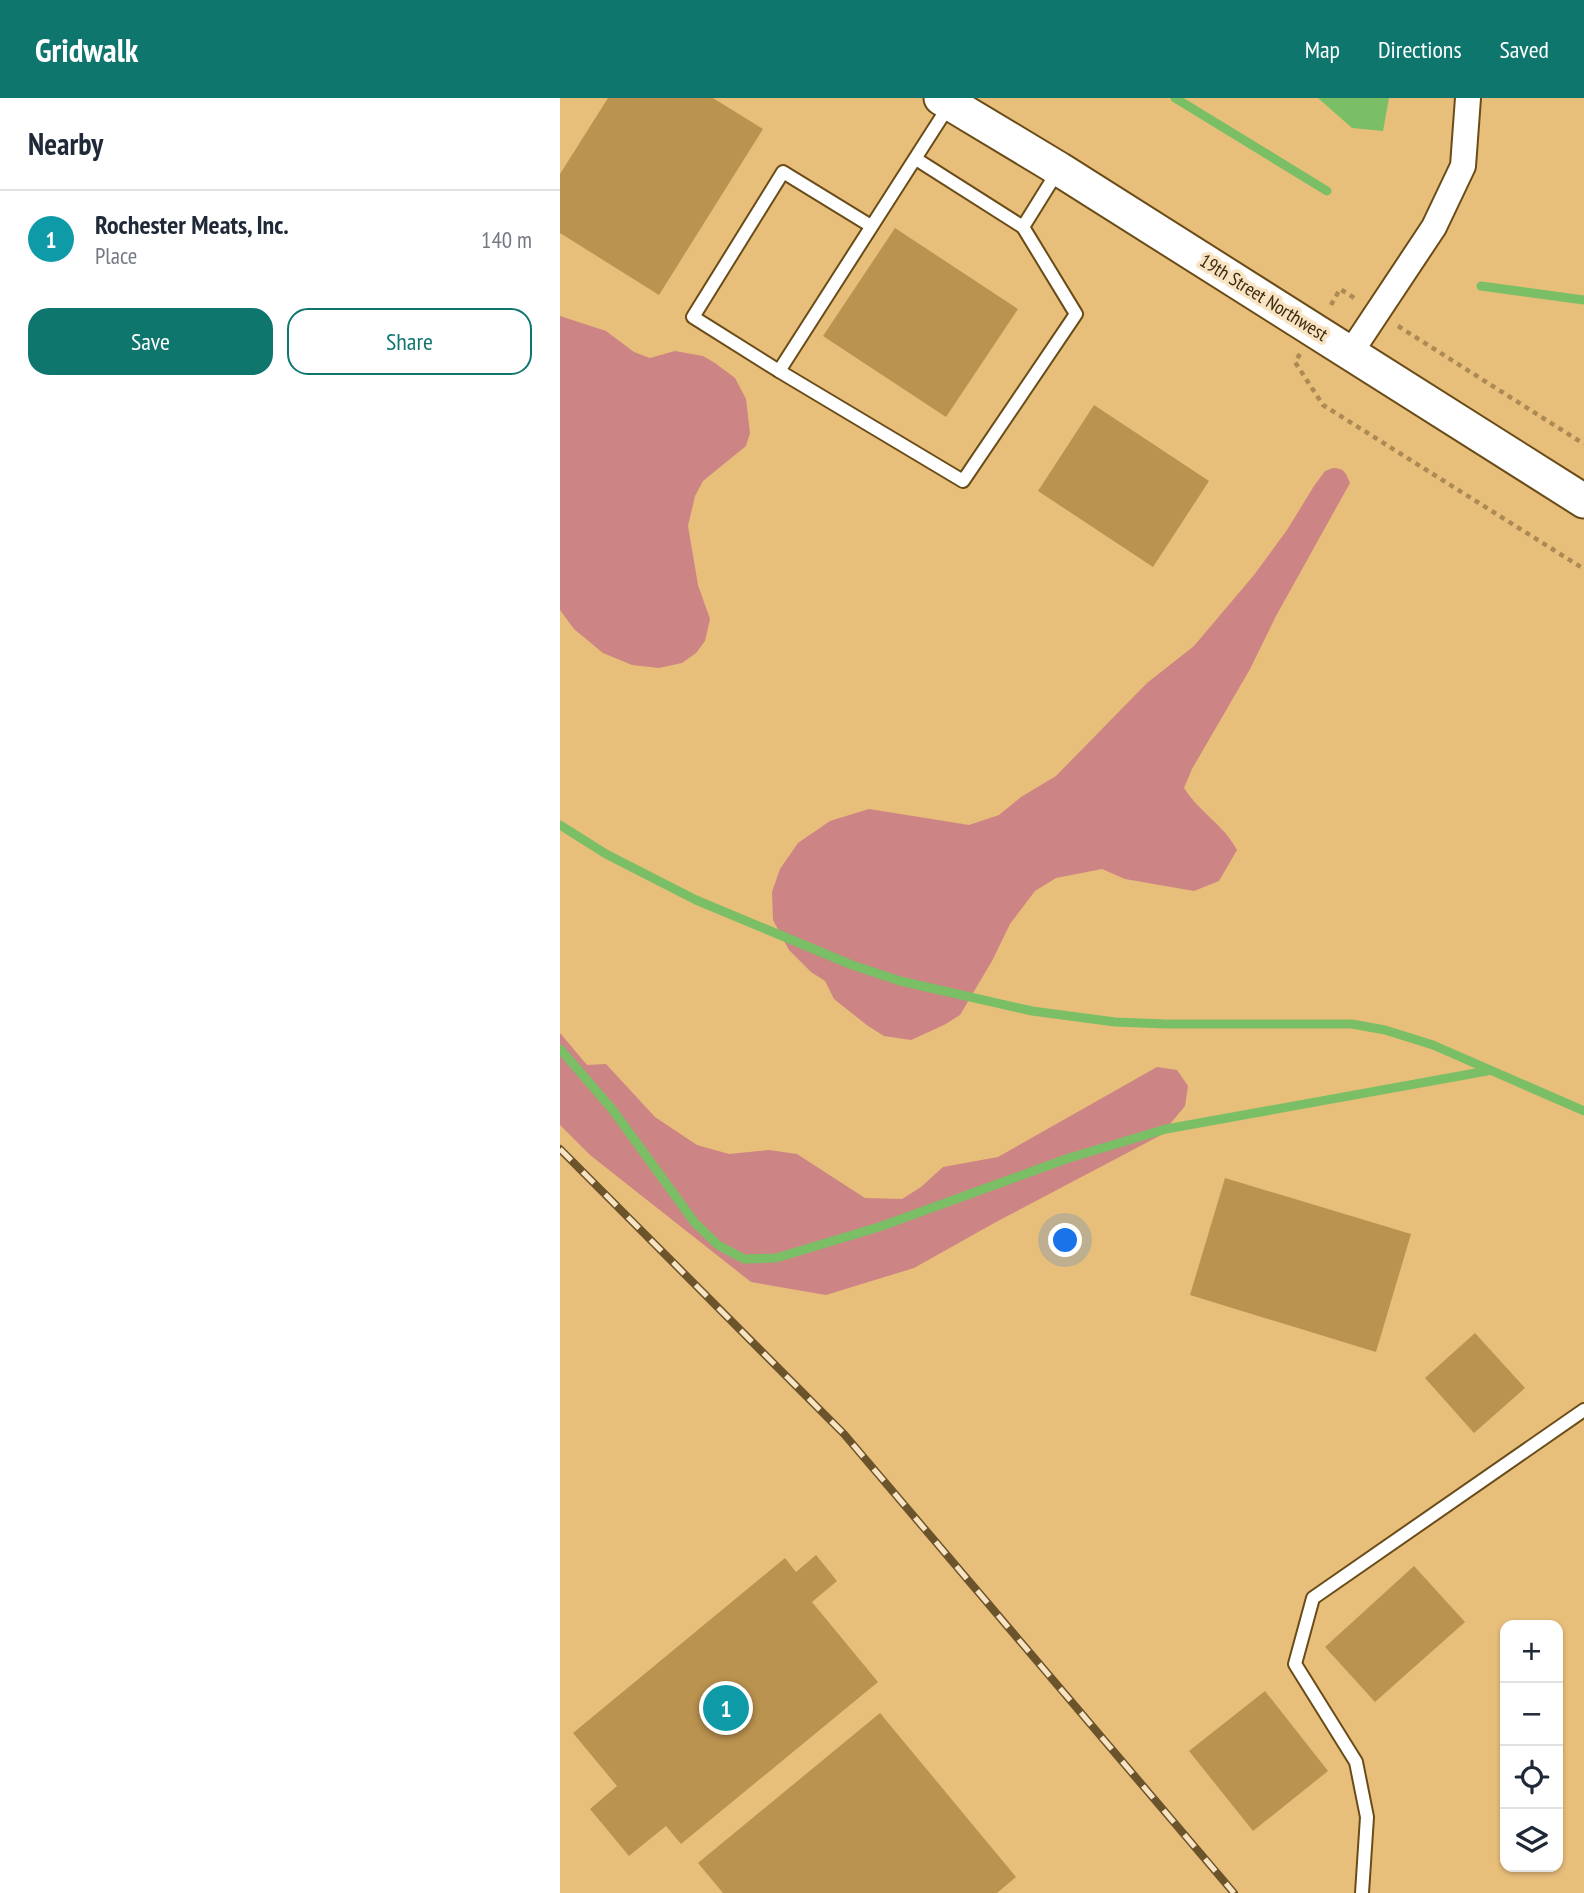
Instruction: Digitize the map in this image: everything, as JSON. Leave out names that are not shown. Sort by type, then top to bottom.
[{"type":"street","points":[[1351,352],[1434,227],[1463,166],[1468,98]]},
{"type":"street","name":"19th Street Northwest","points":[[945,101],[1059,169],[1584,501]]},
{"type":"lane","points":[[779,371],[916,159],[945,101]]},
{"type":"lane","points":[[871,226],[783,172],[693,317],[962,481],[1076,314],[1023,227],[916,159]]},
{"type":"lane","points":[[1023,227],[1059,169]]},
{"type":"lane","points":[[1362,1893],[1367,1817],[1356,1762],[1295,1664],[1313,1598],[1584,1410]]},
{"type":"path","points":[[1414,336],[1584,444]]},
{"type":"path","points":[[1295,362],[1323,405],[1584,569]]},
{"type":"shaded area","points":[[1318,98],[1389,98],[1383,131],[1352,128]]},
{"type":"shaded area","points":[[560,316],[606,331],[634,352],[650,358],[675,351],[703,356],[735,378],[746,399],[750,433],[746,446],[703,481],[695,496],[688,526],[698,585],[710,619],[705,641],[696,653],[682,663],[659,668],[632,665],[603,653],[574,629],[560,610]]},
{"type":"shaded area","points":[[1333,468],[1344,472],[1350,483],[1184,788],[1237,850],[1219,881],[1194,891],[1125,879],[1102,869],[1056,878],[1035,891],[1010,924],[960,1015],[911,1040],[884,1036],[834,999],[825,981],[811,972],[789,950],[773,920],[772,892],[780,869],[798,843],[830,821],[869,809],[969,825],[999,815],[1021,797],[1056,776],[1147,683],[1194,646],[1254,575],[1325,471]]},
{"type":"shaded area","points":[[560,1033],[587,1065],[606,1064],[655,1117],[697,1145],[729,1154],[769,1150],[797,1154],[865,1198],[902,1199],[921,1187],[943,1167],[998,1157],[1157,1067],[1177,1070],[1188,1086],[1185,1106],[1161,1135],[914,1268],[826,1295],[751,1282],[590,1155],[560,1125]]},
{"type":"building","points":[[608,98],[713,98],[763,129],[659,295],[560,233],[560,174]]},
{"type":"building","points":[[895,228],[1018,309],[946,417],[823,336]]},
{"type":"building","points":[[1094,405],[1209,481],[1153,567],[1038,491]]},
{"type":"building","points":[[1225,1178],[1411,1234],[1376,1352],[1190,1295]]},
{"type":"building","points":[[1475,1333],[1525,1388],[1474,1433],[1425,1378]]},
{"type":"building","points":[[816,1555],[837,1581],[812,1602],[878,1682],[681,1844],[666,1826],[629,1856],[590,1809],[617,1786],[573,1733],[785,1558],[796,1572]]},
{"type":"building","points":[[1414,1566],[1465,1622],[1375,1702],[1325,1647]]},
{"type":"building","points":[[1265,1691],[1328,1771],[1253,1831],[1189,1751]]},
{"type":"building","points":[[880,1713],[1016,1877],[997,1893],[723,1893],[698,1863]]},
{"type":"waterway","points":[[1175,98],[1327,191]]},
{"type":"waterway","points":[[1481,286],[1584,300]]},
{"type":"waterway","points":[[560,825],[606,854],[696,900],[852,965],[900,981],[1032,1011],[1115,1022],[1352,1024],[1385,1030],[1433,1045],[1584,1111]]},
{"type":"waterway","points":[[560,1049],[612,1109],[695,1223],[718,1245],[744,1259],[776,1258],[879,1227],[1069,1158],[1166,1129],[1487,1071]]},
{"type":"railway","points":[[560,1149],[844,1434],[1234,1893]]},
{"type":"place","name":"Rochester Meats, Inc.","points":[[726,1708]]}]
